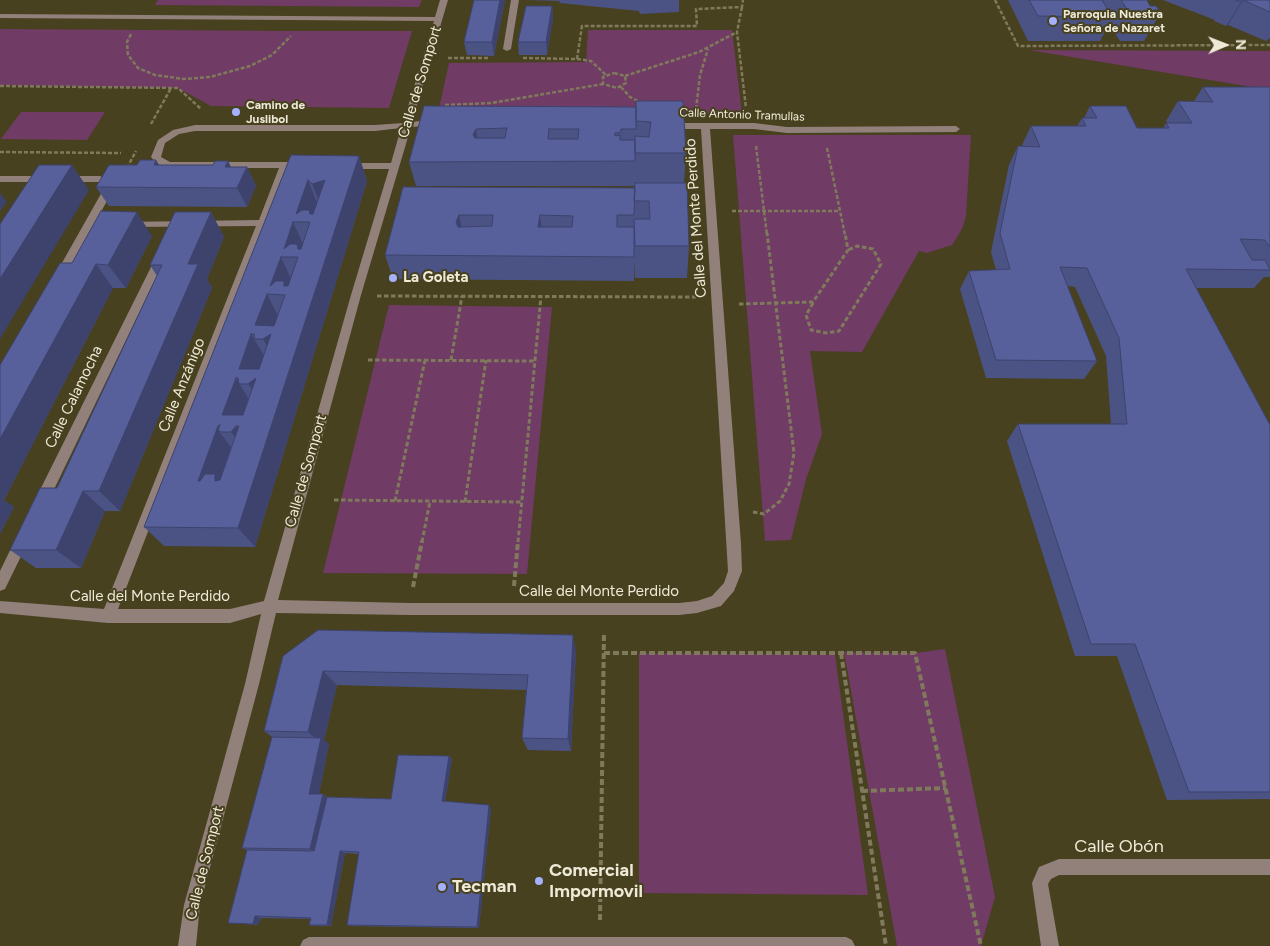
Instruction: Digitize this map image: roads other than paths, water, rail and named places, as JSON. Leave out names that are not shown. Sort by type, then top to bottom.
[{"type":"street","name":"Calle de Somport","points":[[187,946],[192,904],[252,684],[269,606],[356,296],[444,0]]},
{"type":"street","points":[[507,49],[514,0]]},
{"type":"street","points":[[0,16],[439,19]]},
{"type":"street","points":[[315,166],[170,165],[160,162],[156,157],[161,142],[176,132],[195,128],[375,128],[449,123]]},
{"type":"street","name":"Calle Antonio Tramullas","points":[[657,126],[751,126],[787,130],[956,129]]},
{"type":"street","name":"Calle del Monte Perdido","points":[[0,607],[108,616],[230,616],[269,606],[678,609],[697,608],[716,601],[730,587],[735,571],[733,509],[718,300],[711,211],[701,126]]},
{"type":"street","name":"Calle Anzánigo","points":[[108,616],[285,166]]},
{"type":"street","points":[[334,166],[394,166]]},
{"type":"street","points":[[0,179],[42,183],[100,179],[106,181],[109,187],[94,225],[54,286]]},
{"type":"street","points":[[118,224],[173,233],[262,223]]},
{"type":"street","name":"Calle Calamocha","points":[[37,509],[173,233]]},
{"type":"street","points":[[0,585],[28,527]]},
{"type":"street","name":"Calle Obón","points":[[1050,946],[1040,883],[1045,873],[1059,867],[1270,867]]},
{"type":"street","points":[[309,946],[600,944],[846,946]]},
{"type":"place","name":"Parroquia Nuestra Señora de Nazaret","points":[[1053,21]]},
{"type":"place","name":"Camino de Juslibol","points":[[236,112]]},
{"type":"place","name":"La Goleta","points":[[393,278]]},
{"type":"place","name":"Comercial Impormovil","points":[[539,881]]},
{"type":"place","name":"Tecman","points":[[442,887]]}]
